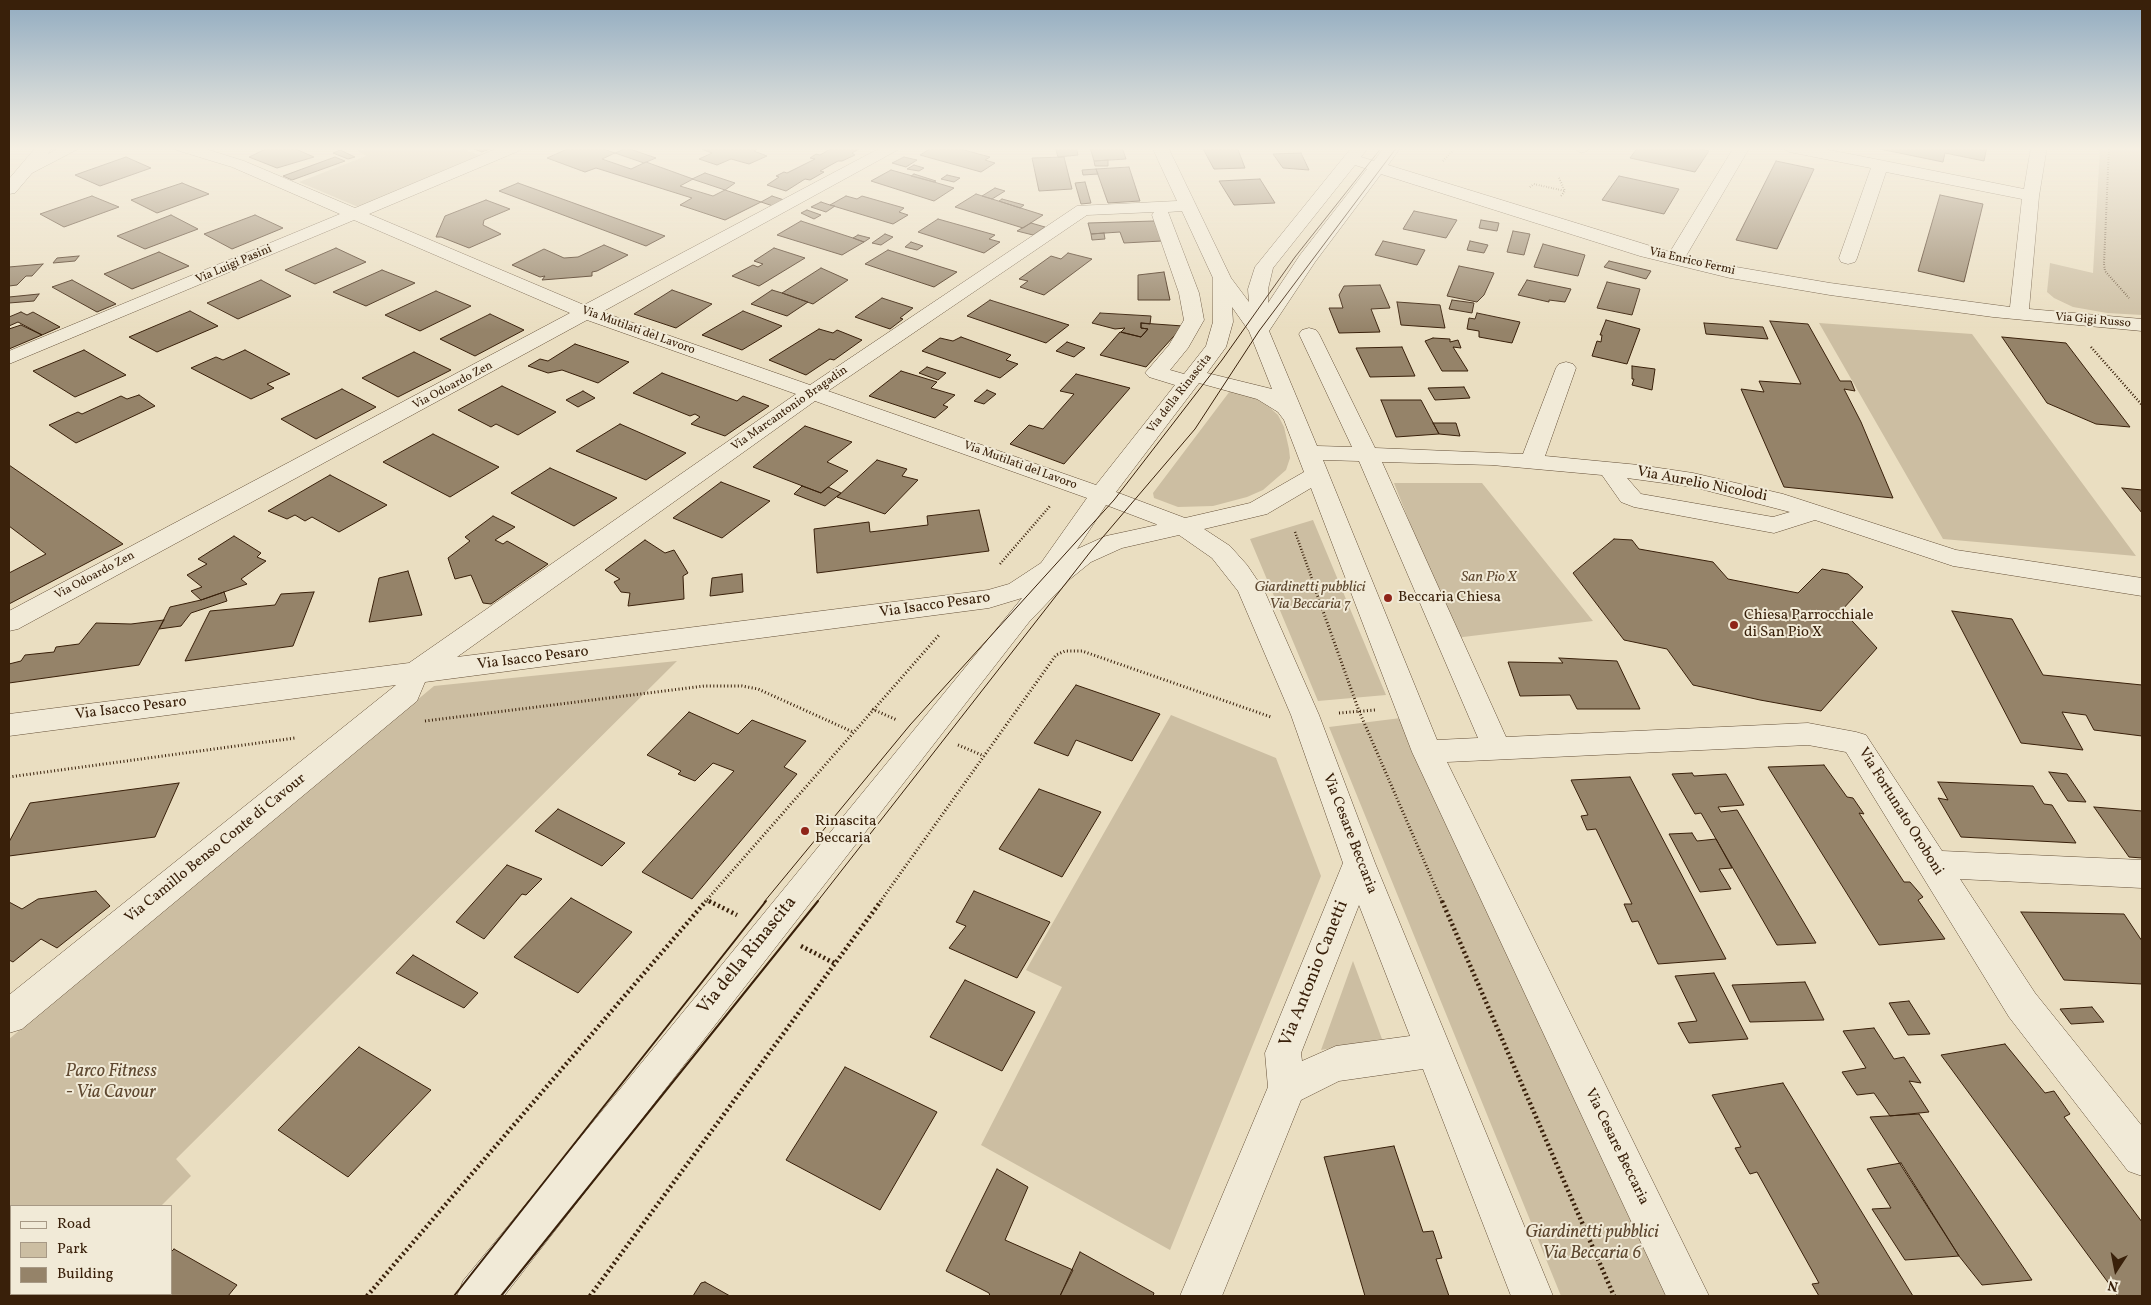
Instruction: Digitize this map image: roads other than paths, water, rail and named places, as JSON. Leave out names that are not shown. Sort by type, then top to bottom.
[{"type":"street","name":"Via Mutilati del Lavoro","points":[[340,208],[588,314],[1101,495],[1186,528]]},
{"type":"street","name":"Via Luigi Pasini","points":[[9,358],[369,208]]},
{"type":"street","name":"Via Odoardo Zen","points":[[9,622],[784,208]]},
{"type":"street","name":"Via Marcantonio Bragadin","points":[[414,674],[813,392],[1083,210],[1138,208]]},
{"type":"street","points":[[1189,208],[1222,278],[1259,331],[1295,419]]},
{"type":"street","points":[[1259,331],[1258,289],[1264,267],[1310,208]]},
{"type":"street","points":[[1259,331],[1307,259],[1346,208]]},
{"type":"street","name":"Via Enrico Fermi","points":[[1509,208],[1675,260],[1830,289],[2043,316]]},
{"type":"street","points":[[1675,260],[1706,208]]},
{"type":"street","points":[[1848,258],[1865,208]]},
{"type":"street","points":[[2019,314],[2030,208]]},
{"type":"street","points":[[1161,215],[1189,293],[1194,320],[1223,322]]},
{"type":"street","name":"Via della Rinascita","points":[[478,1296],[1020,616],[1101,495],[1216,348],[1223,322],[1222,278]]},
{"type":"street","name":"Via Gigi Russo","points":[[2043,316],[2142,325]]},
{"type":"street","name":"Via Cesare Beccaria","points":[[1194,320],[1178,348],[1156,373],[1265,394],[1286,407],[1295,419],[1427,752],[1688,1296]]},
{"type":"street","points":[[1309,334],[1368,456],[1497,749]]},
{"type":"street","points":[[1531,462],[1566,368]]},
{"type":"street","points":[[1020,616],[1061,573],[1091,551],[1115,542],[1186,528],[1258,509],[1313,464],[1368,456],[1492,458],[1609,469],[1628,497],[1634,500],[1774,525],[1816,512],[1953,558],[2142,586]]},
{"type":"street","name":"Via Cesare Beccaria","points":[[1186,528],[1221,552],[1246,582],[1305,715],[1359,863],[1532,1296]]},
{"type":"street","name":"Via Isacco Pesaro","points":[[9,725],[989,599],[1018,590],[1050,569]]},
{"type":"street","name":"Via Camillo Benso Conte di Cavour","points":[[9,1017],[406,694],[414,674]]},
{"type":"street","name":"Via Fortunato Oroboni","points":[[1427,752],[1808,734],[1856,743],[2022,1005],[2142,1157]]},
{"type":"street","name":"Via Antonio Canetti","points":[[1201,1296],[1287,1087],[1283,1053],[1359,863]]},
{"type":"street","points":[[1933,864],[2142,874]]},
{"type":"street","points":[[1287,1087],[1336,1064],[1433,1050]]},
{"type":"tram line","points":[[764,902],[910,725],[1114,500],[1222,360],[1295,257],[1334,208]]},
{"type":"tram line","points":[[817,902],[1091,551],[1195,429],[1259,331],[1351,208]]},
{"type":"tram line","points":[[454,1296],[766,901]]},
{"type":"tram line","points":[[501,1296],[818,901]]},
{"type":"place","name":"Beccaria Chiesa","points":[[1388,598]]},
{"type":"place","name":"Chiesa Parrocchiale di San Pio X","points":[[1734,625]]},
{"type":"place","name":"Rinascita Beccaria","points":[[805,831]]},
{"type":"park label","name":"San Pio X","points":[[1489,578]]},
{"type":"park label","name":"Giardinetti pubblici Via Beccaria 7","points":[[1310,596]]},
{"type":"park label","name":"Parco Fitness - Via Cavour","points":[[111,1083]]},
{"type":"park label","name":"Giardinetti pubblici Via Beccaria 6","points":[[1592,1244]]}]
